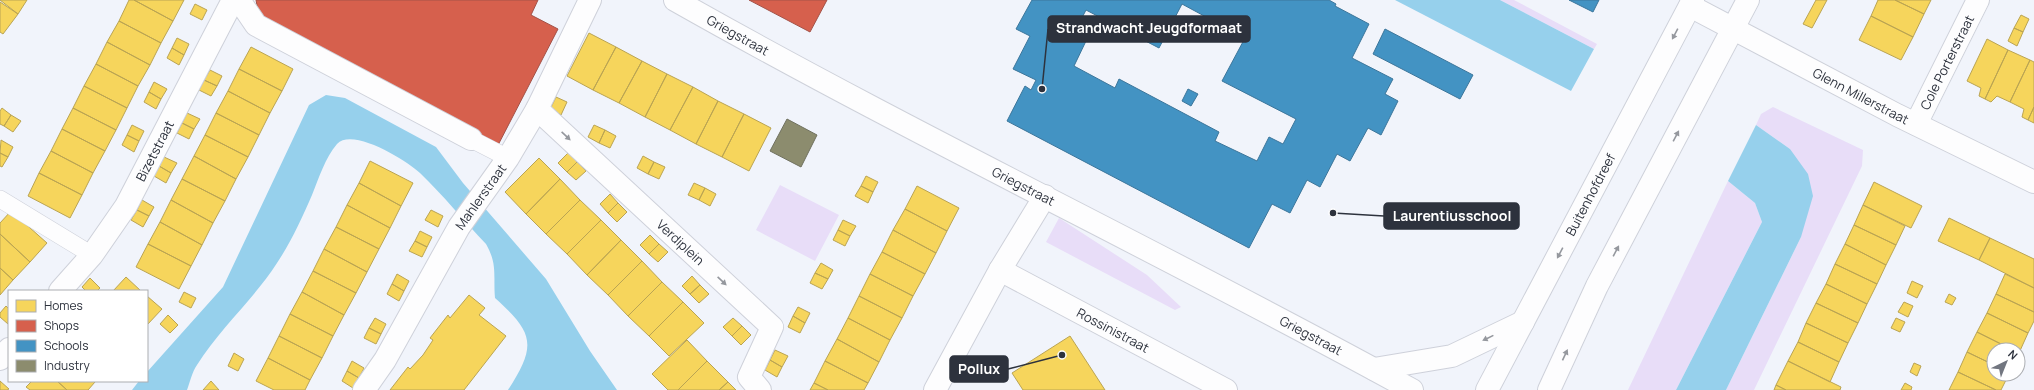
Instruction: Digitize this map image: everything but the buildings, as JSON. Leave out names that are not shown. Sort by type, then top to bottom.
[{"type":"street","name":"Bizetstraat","points":[[61,290],[92,255],[126,206],[233,0]]},
{"type":"street","points":[[239,0],[256,25],[471,139]]},
{"type":"street","name":"Mahlerstraat","points":[[364,390],[385,360],[460,227],[508,158],[537,109],[590,0]]},
{"type":"street","name":"Griegstraat","points":[[675,0],[784,62],[1045,196],[1412,390]]},
{"type":"street","points":[[1549,390],[1597,286],[1748,0]]},
{"type":"street","name":"Cole Porterstraat","points":[[1916,124],[1978,0]]},
{"type":"street","name":"Glenn Millerstraat","points":[[1687,2],[1733,28],[1916,124],[2034,182]]},
{"type":"street","name":"Buitenhofdreef","points":[[1487,390],[1687,2]]},
{"type":"street","name":"Verdiplein","points":[[537,109],[772,327],[749,377],[760,390]]},
{"type":"street","points":[[935,390],[1000,270],[1045,196]]},
{"type":"street","name":"Rossinistraat","points":[[1000,270],[1226,390]]},
{"type":"street","points":[[1384,390],[1374,369],[1452,356],[1523,322]]},
{"type":"street","points":[[0,359],[8,349]]},
{"type":"lane","points":[[471,139],[508,158]]},
{"type":"lane","points":[[0,199],[92,255]]},
{"type":"shaded area","points":[[1500,0],[1514,0],[1597,44],[1594,49]]},
{"type":"shaded area","points":[[1773,107],[1863,150],[1862,166],[1754,390],[1726,390],[1801,237],[1790,149],[1756,125],[1761,114]]},
{"type":"shaded area","points":[[1728,181],[1755,203],[1762,222],[1676,390],[1628,390]]},
{"type":"shaded area","points":[[780,185],[839,215],[815,261],[756,230]]},
{"type":"shaded area","points":[[1059,218],[1147,275],[1181,307],[1175,310],[1046,242]]},
{"type":"water","points":[[1395,0],[1500,0],[1594,49],[1571,91]]},
{"type":"water","points":[[326,95],[345,98],[436,147],[463,183],[546,279],[590,351],[617,390],[508,390],[524,362],[527,350],[527,340],[518,321],[495,298],[494,265],[490,251],[486,244],[437,190],[420,173],[404,161],[367,143],[355,140],[345,140],[337,144],[329,155],[300,221],[282,255],[258,289],[206,351],[194,371],[187,390],[132,390],[138,382],[148,382],[148,371],[223,287],[309,105]]},
{"type":"water","points":[[1756,125],[1790,149],[1808,174],[1813,196],[1801,237],[1726,390],[1676,390],[1762,222],[1755,203],[1728,181]]},
{"type":"place","name":"Strandwacht Jeugdformaat","points":[[1042,89]]},
{"type":"place","name":"Laurentiusschool","points":[[1333,213]]},
{"type":"place","name":"Pollux","points":[[1062,355]]}]
